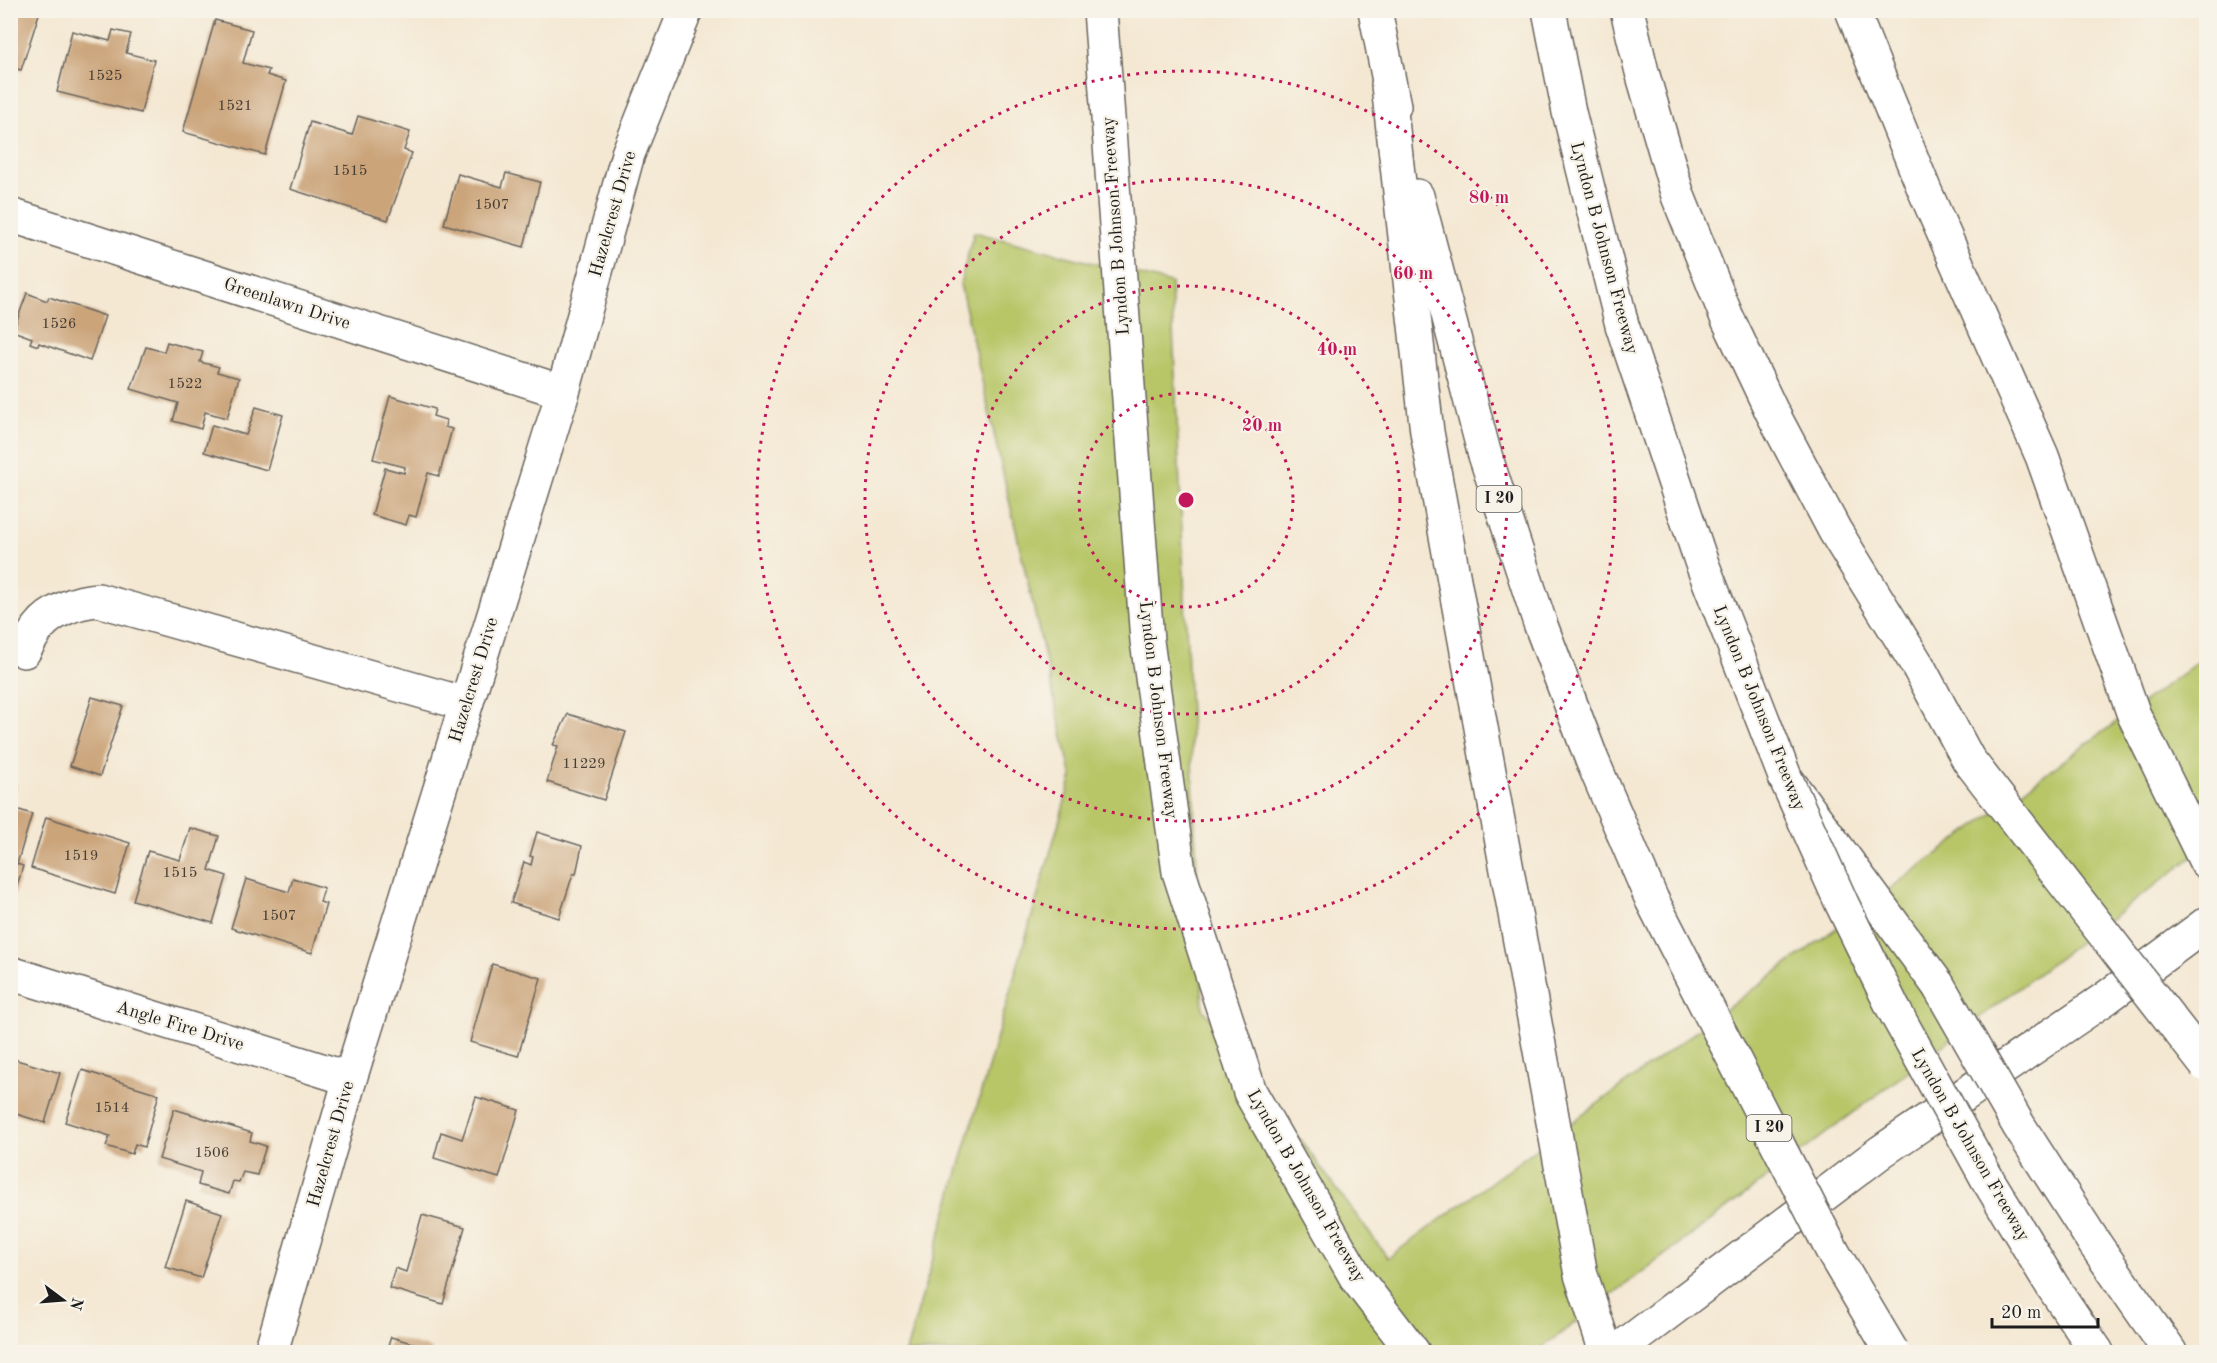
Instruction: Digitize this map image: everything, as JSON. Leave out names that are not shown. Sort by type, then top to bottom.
[{"type":"main road","name":"Hazelcrest Drive","points":[[271,1353],[350,1079],[563,392],[628,154],[686,10]]},
{"type":"main road","name":"Lyndon B Johnson Freeway","points":[[1100,10],[1147,641],[1179,872],[1250,1092],[1357,1279],[1413,1353]]},
{"type":"main road","name":"I 20","points":[[1375,10],[1388,85],[1484,452],[1544,633],[1592,760],[1652,900],[1834,1254],[1892,1353]]},
{"type":"main road","name":"Lyndon B Johnson Freeway","points":[[1549,10],[1569,112],[1622,325],[1701,561],[1785,777],[1842,904],[1893,1008],[1988,1180],[2053,1287],[2097,1353]]},
{"type":"main road","points":[[1627,10],[1642,72],[1678,196],[1726,315],[1772,412],[1835,531],[1918,666],[1968,759],[2035,842],[2206,1065]]},
{"type":"main road","points":[[1852,10],[1923,189],[2042,456],[2134,715],[2206,862]]},
{"type":"main road","points":[[1388,85],[1427,432],[1581,1275],[1606,1353]]},
{"type":"main road","name":"Greenlawn Drive","points":[[10,215],[563,392]]},
{"type":"main road","points":[[24,651],[40,625],[53,616],[83,601],[98,600],[466,704]]},
{"type":"main road","points":[[1785,777],[1938,985],[2019,1126],[2095,1244],[2170,1353]]},
{"type":"main road","points":[[1616,1353],[1882,1151],[2106,998],[2206,924]]},
{"type":"main road","name":"Angle Fire Drive","points":[[10,973],[350,1079]]},
{"type":"green space","points":[[974,232],[1171,283],[1203,1009],[1388,1258],[2206,656],[2206,847],[1536,1352],[906,1352],[1072,777],[960,284]]},
{"type":"building","points":[[10,10],[40,11],[21,70],[10,67]]},
{"type":"building","points":[[215,20],[252,30],[243,63],[269,70],[267,75],[286,81],[265,155],[183,132]]},
{"type":"building","points":[[113,30],[131,34],[126,53],[154,60],[141,113],[57,92],[72,31],[110,41]]},
{"type":"building","points":[[358,116],[410,132],[404,150],[412,153],[388,220],[290,189],[310,122],[352,135]]},
{"type":"building","points":[[506,173],[540,182],[524,247],[444,224],[458,174],[502,187]]},
{"type":"building","points":[[27,293],[47,301],[49,297],[105,316],[90,361],[39,343],[38,346],[30,343],[32,338],[13,331]]},
{"type":"building","points":[[167,342],[203,352],[200,362],[219,367],[217,372],[239,378],[227,418],[205,412],[201,429],[173,421],[178,403],[131,389],[146,347],[164,352]]},
{"type":"building","points":[[390,396],[435,409],[433,416],[446,420],[445,427],[452,429],[439,476],[428,473],[416,517],[409,515],[406,525],[372,515],[385,468],[404,473],[405,467],[373,459]]},
{"type":"building","points":[[256,407],[283,415],[267,470],[204,452],[212,425],[246,435]]},
{"type":"building","points":[[92,697],[123,706],[100,776],[70,766]]},
{"type":"building","points":[[568,714],[626,732],[604,800],[547,782],[558,746],[553,745]]},
{"type":"building","points":[[10,782],[17,784],[11,803],[10,803]]},
{"type":"building","points":[[10,807],[32,814],[17,864],[23,866],[14,896],[10,895]]},
{"type":"building","points":[[46,817],[130,843],[115,894],[31,868]]},
{"type":"building","points":[[190,828],[219,836],[209,870],[227,876],[213,923],[133,900],[148,851],[180,860]]},
{"type":"building","points":[[537,832],[582,846],[576,874],[573,874],[559,918],[511,903],[524,862],[531,865],[533,857],[530,856]]},
{"type":"building","points":[[293,878],[324,888],[320,902],[326,904],[312,953],[231,928],[246,879],[289,892]]},
{"type":"building","points":[[492,964],[541,978],[518,1056],[470,1042]]},
{"type":"building","points":[[10,1058],[60,1073],[45,1123],[10,1112]]},
{"type":"building","points":[[82,1070],[159,1094],[144,1147],[135,1144],[132,1154],[106,1146],[110,1136],[65,1122]]},
{"type":"building","points":[[476,1097],[519,1110],[499,1178],[434,1158],[441,1132],[462,1139]]},
{"type":"building","points":[[174,1109],[252,1133],[250,1141],[266,1146],[257,1175],[243,1172],[239,1182],[233,1181],[229,1194],[198,1185],[201,1172],[159,1159]]},
{"type":"building","points":[[186,1201],[222,1213],[201,1278],[165,1267]]},
{"type":"building","points":[[422,1215],[465,1227],[443,1304],[389,1288],[395,1268],[406,1272]]},
{"type":"building","points":[[391,1337],[432,1349],[431,1352],[386,1352]]}]
